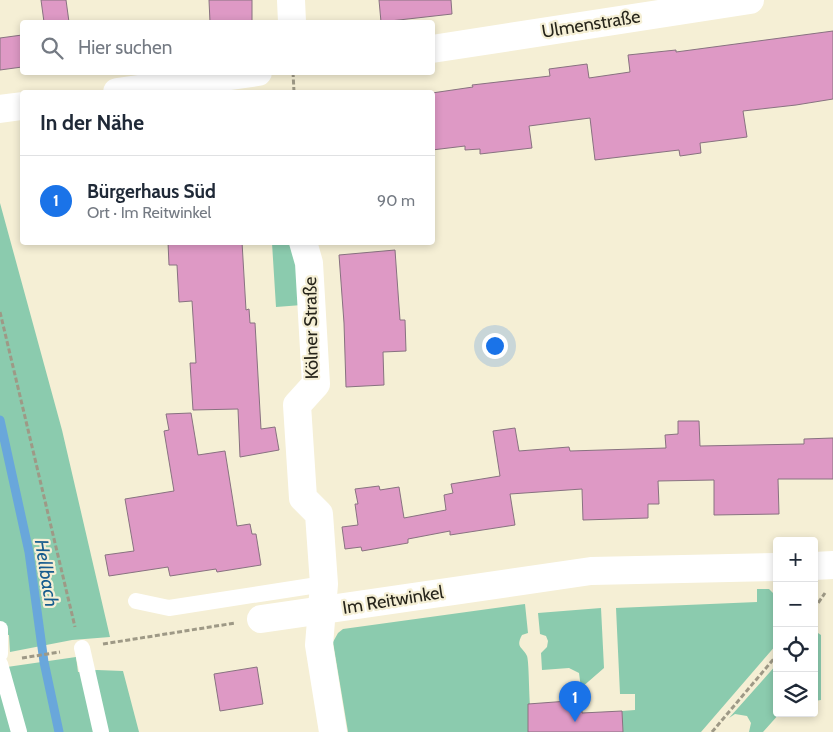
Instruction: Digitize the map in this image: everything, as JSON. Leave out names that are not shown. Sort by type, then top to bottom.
[{"type":"street","points":[[291,0],[292,20]]},
{"type":"street","name":"Ulmenstraße","points":[[435,49],[734,1]]},
{"type":"street","points":[[131,90],[237,75]]},
{"type":"street","points":[[0,109],[20,106]]},
{"type":"street","name":"Kölner Straße","points":[[304,245],[309,263],[316,384],[297,405],[302,489],[303,498],[319,514],[324,584],[319,645],[333,732]]},
{"type":"street","points":[[818,566],[833,565]]},
{"type":"street","name":"Im Reitwinkel","points":[[261,619],[590,571],[773,566]]},
{"type":"lane","points":[[136,601],[169,608],[324,584]]},
{"type":"lane","points":[[0,629],[0,654]]},
{"type":"lane","points":[[78,649],[101,732]]},
{"type":"lane","points":[[0,664],[19,732]]},
{"type":"path","points":[[293,75],[294,90]]},
{"type":"path","points":[[0,312],[77,636],[78,649]]},
{"type":"path","points":[[21,659],[261,619]]},
{"type":"path","points":[[712,732],[773,660]]},
{"type":"green space","points":[[0,203],[62,430],[110,637],[72,640],[10,652],[9,635],[0,634]]},
{"type":"green space","points":[[272,245],[298,245],[302,305],[276,307]]},
{"type":"green space","points":[[757,589],[769,589],[773,593],[773,649],[701,732],[623,732],[622,711],[635,710],[635,694],[620,694],[616,608],[757,602]]},
{"type":"green space","points":[[525,604],[528,633],[522,635],[519,645],[528,659],[530,704],[528,704],[528,732],[348,732],[333,642],[338,633],[343,629]]},
{"type":"green space","points":[[601,608],[604,668],[581,688],[579,673],[569,668],[542,670],[541,653],[547,647],[548,641],[546,636],[540,634],[538,613]]},
{"type":"green space","points":[[818,633],[821,635],[821,700],[818,700]]},
{"type":"green space","points":[[76,657],[78,672],[97,670],[123,671],[139,732],[0,732],[0,690],[7,667]]},
{"type":"green space","points":[[773,668],[773,717],[776,717],[763,732],[749,732],[751,723],[747,716],[735,714],[729,718]]},
{"type":"building","points":[[41,0],[66,0],[69,20],[44,20]]},
{"type":"building","points":[[209,0],[252,0],[252,20],[210,20]]},
{"type":"building","points":[[379,0],[451,0],[452,14],[399,20],[381,20]]},
{"type":"building","points":[[833,31],[833,99],[743,111],[747,137],[700,143],[701,153],[680,156],[679,150],[595,160],[590,118],[529,126],[532,148],[480,154],[480,149],[465,150],[465,146],[435,150],[435,93],[473,87],[472,85],[550,76],[549,69],[587,64],[589,78],[630,72],[628,55],[676,50],[676,52]]},
{"type":"building","points":[[20,35],[20,67],[0,70],[0,38]]},
{"type":"building","points":[[168,245],[242,245],[246,310],[249,309],[250,323],[255,323],[261,429],[275,427],[279,450],[240,457],[238,409],[193,410],[190,363],[196,363],[192,301],[179,302],[177,265],[169,265]]},
{"type":"building","points":[[395,250],[400,320],[405,320],[406,351],[383,352],[384,385],[346,387],[339,255]]},
{"type":"building","points":[[191,413],[198,455],[225,451],[237,526],[250,524],[252,534],[256,534],[261,565],[217,572],[216,569],[170,576],[168,567],[109,576],[105,555],[134,551],[125,499],[174,491],[164,431],[169,430],[166,414]]},
{"type":"building","points":[[678,421],[699,421],[700,446],[804,444],[804,439],[833,438],[833,479],[778,479],[779,514],[714,515],[714,480],[658,481],[659,504],[648,504],[648,518],[583,520],[582,489],[510,494],[515,525],[450,535],[450,531],[408,539],[408,543],[362,551],[361,547],[345,549],[342,527],[358,525],[355,504],[358,504],[355,489],[379,486],[380,490],[399,487],[404,518],[446,510],[444,495],[453,493],[451,484],[500,476],[493,431],[515,428],[519,451],[569,447],[570,451],[666,448],[665,435],[678,434]]},
{"type":"building","points":[[257,667],[263,704],[220,711],[214,674]]},
{"type":"building","points":[[582,700],[582,713],[622,711],[623,732],[528,732],[528,704]]},
{"type":"waterway","name":"Hellbach","points":[[0,420],[29,552],[44,662],[59,732]]},
{"type":"place","name":"Bürgerhaus Süd","points":[[575,722]]}]
